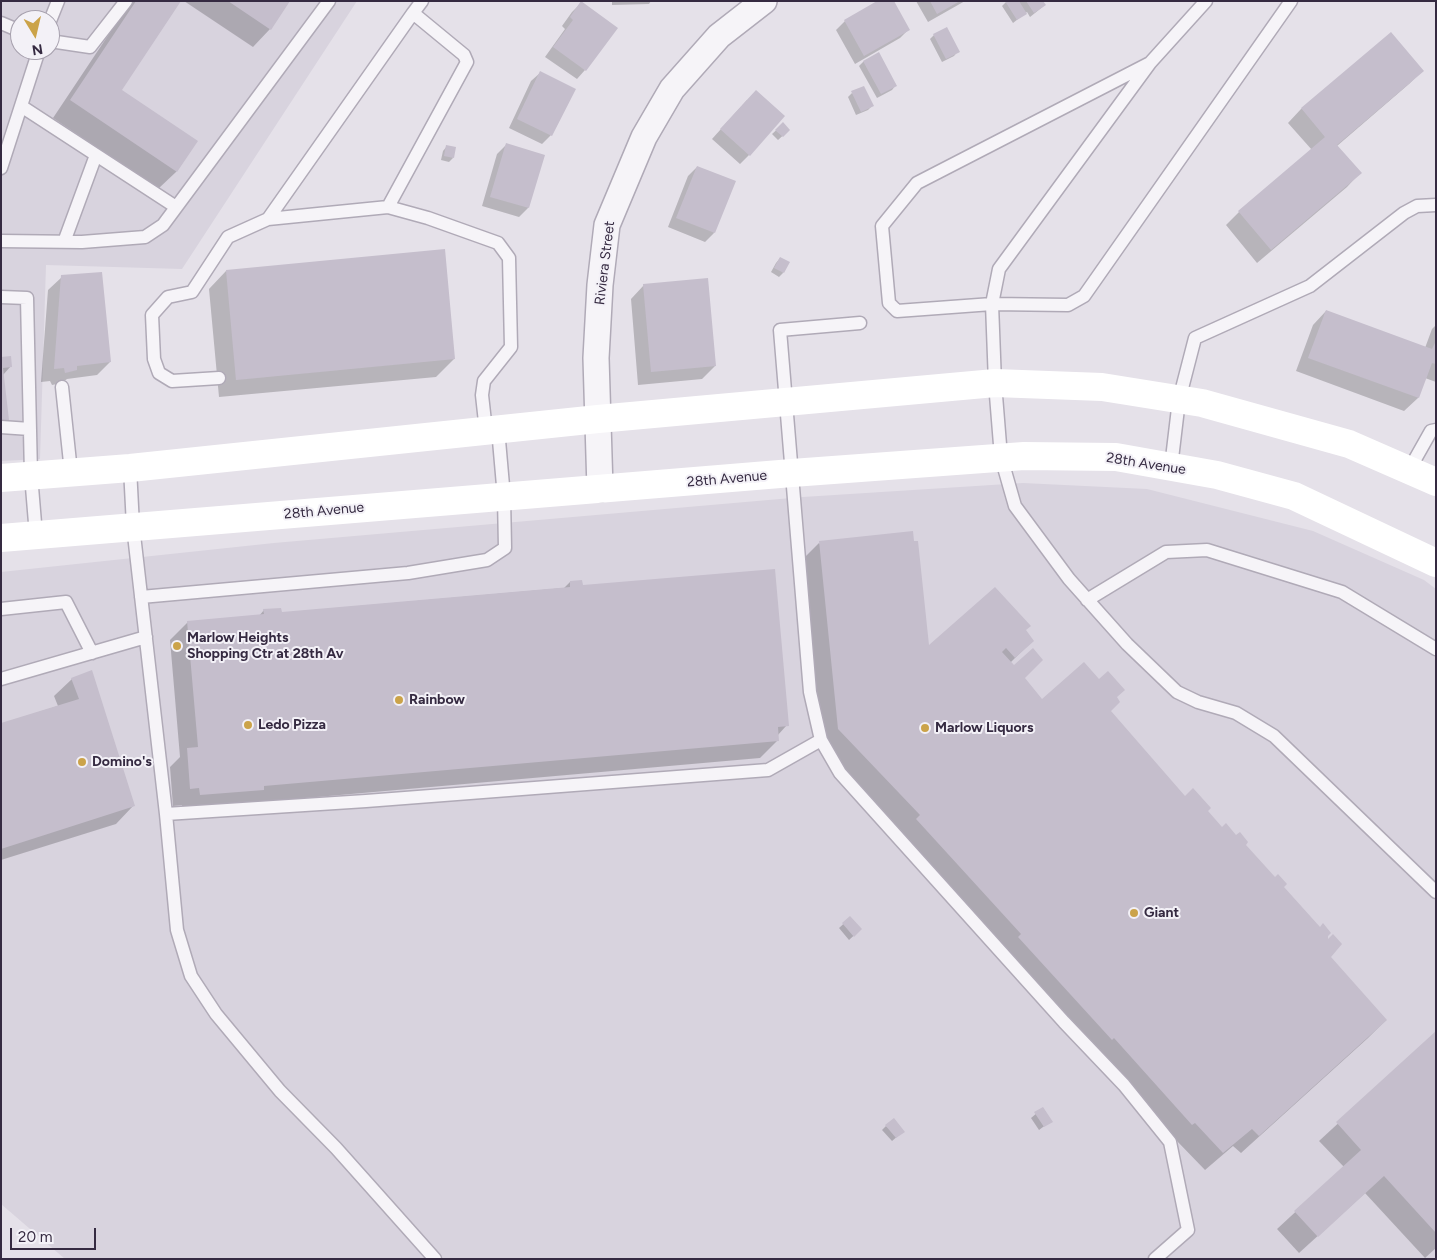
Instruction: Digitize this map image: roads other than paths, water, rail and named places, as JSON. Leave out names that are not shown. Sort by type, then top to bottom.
[{"type":"street","name":"Riviera Street","points":[[600,489],[597,349],[600,285],[607,224],[644,137],[672,88],[720,36],[764,1]]},
{"type":"street","points":[[1,478],[130,468],[598,419],[995,383],[1102,387],[1202,403],[1349,444],[1436,482]]},
{"type":"street","name":"28th Avenue","points":[[1,538],[1001,457],[1116,457],[1217,476],[1294,496],[1436,563]]},
{"type":"lane","points":[[60,42],[90,47],[126,1]]},
{"type":"lane","points":[[1,241],[82,242],[145,236],[163,225],[329,1]]},
{"type":"lane","points":[[268,218],[422,1]]},
{"type":"lane","points":[[1206,1],[1150,64],[999,269],[992,304],[995,383],[1001,457],[1015,506],[1069,579],[1127,644],[1177,692],[1198,702],[1236,713],[1274,736],[1436,892]]},
{"type":"lane","points":[[1150,64],[917,183],[882,226],[889,303],[897,311],[992,304],[1068,305],[1084,296],[1291,1]]},
{"type":"lane","points":[[388,207],[467,62],[464,55],[413,13]]},
{"type":"lane","points":[[1,168],[36,60]]},
{"type":"lane","points":[[21,106],[176,207]]},
{"type":"lane","points":[[64,242],[96,155]]},
{"type":"lane","points":[[1171,467],[1179,400],[1194,338],[1310,286],[1404,213],[1417,206],[1436,205]]},
{"type":"lane","points":[[141,597],[408,573],[487,560],[505,548],[504,497],[492,430],[482,394],[484,381],[511,347],[509,258],[498,243],[428,218],[388,207],[268,218],[228,237],[192,292],[168,296],[152,315],[154,359],[159,372],[172,381],[219,378]]},
{"type":"lane","points":[[1,297],[27,298],[31,475],[36,535]]},
{"type":"lane","points":[[860,323],[780,330],[810,692],[821,740],[840,772],[1064,1022],[1124,1085],[1170,1142],[1188,1230],[1155,1259]]},
{"type":"lane","points":[[62,388],[71,472]]},
{"type":"lane","points":[[1,426],[30,429]]},
{"type":"lane","points":[[1409,470],[1431,431],[1436,430]]},
{"type":"lane","points":[[130,468],[133,526],[166,814],[177,930],[191,976],[216,1014],[280,1091],[336,1148],[435,1259]]},
{"type":"lane","points":[[1087,600],[1166,552],[1207,550],[1342,592],[1436,649]]},
{"type":"lane","points":[[1,609],[66,602],[92,653]]},
{"type":"lane","points":[[1,679],[146,638]]},
{"type":"lane","points":[[166,814],[768,770],[821,740]]},
{"type":"place","name":"Marlow Heights Shopping Ctr at 28th Av","points":[[177,646]]},
{"type":"place","name":"Rainbow","points":[[399,700]]},
{"type":"place","name":"Ledo Pizza","points":[[248,725]]},
{"type":"place","name":"Marlow Liquors","points":[[925,728]]},
{"type":"place","name":"Domino's","points":[[82,762]]},
{"type":"place","name":"Giant","points":[[1134,913]]}]
